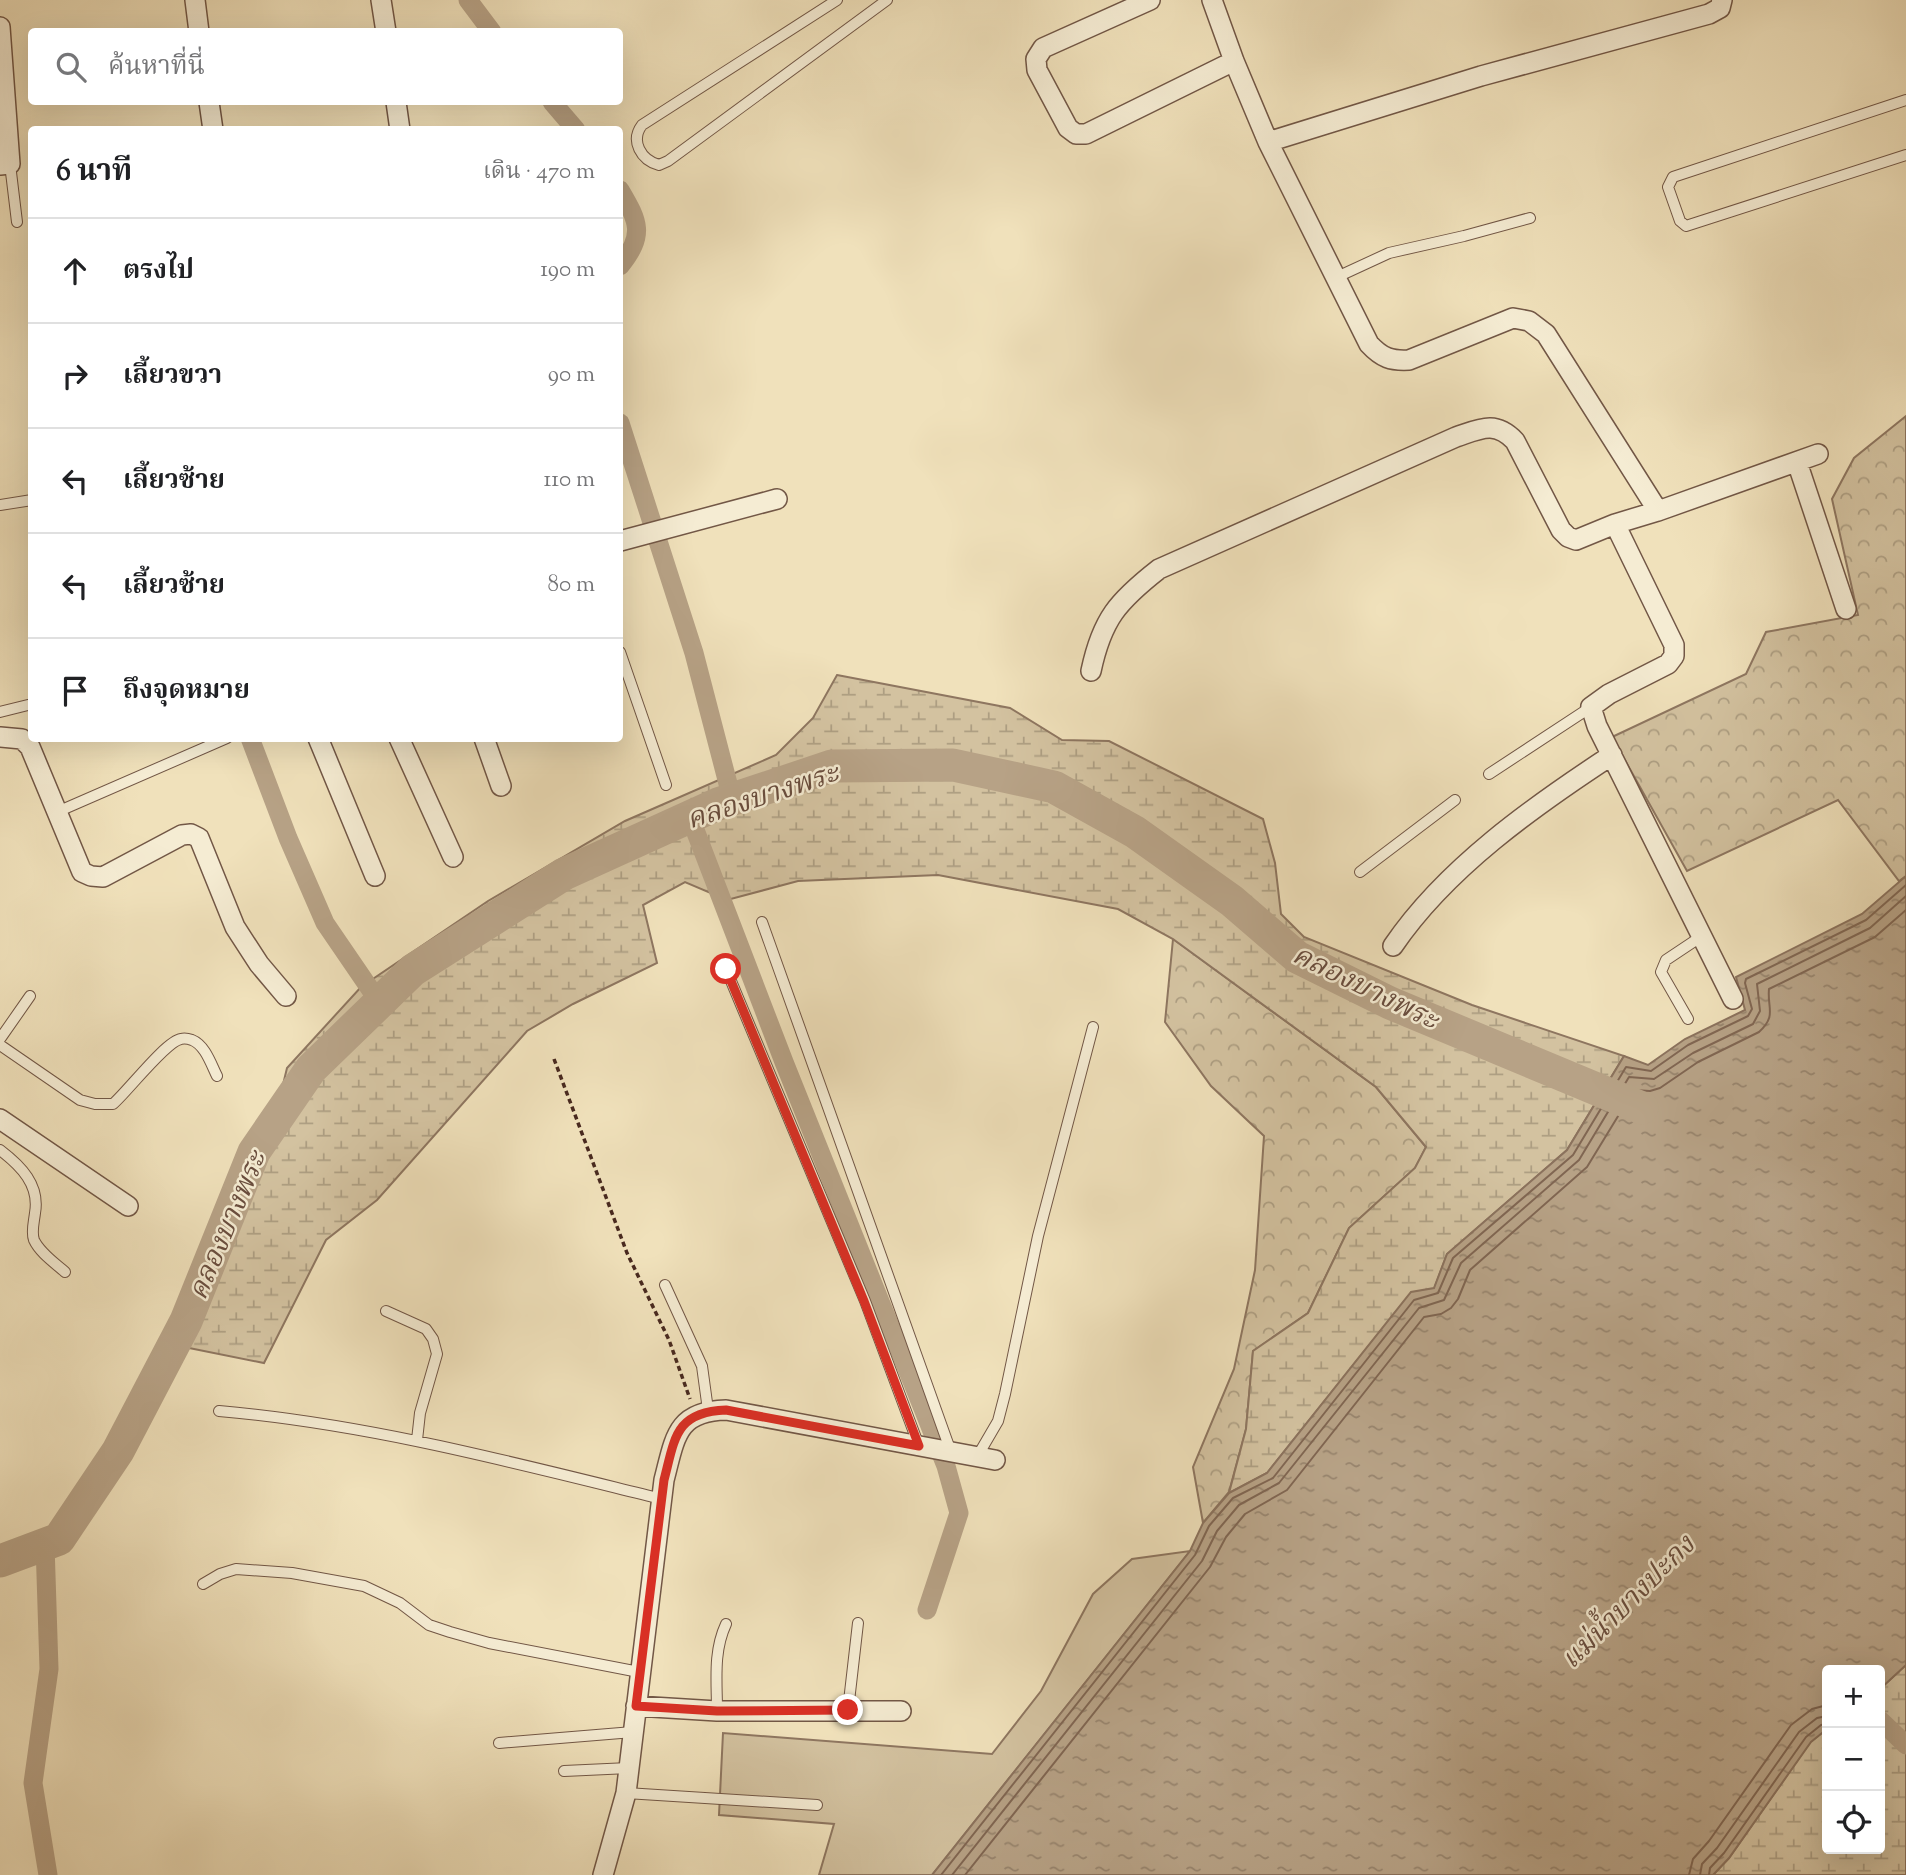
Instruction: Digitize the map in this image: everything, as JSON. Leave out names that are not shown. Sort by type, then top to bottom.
[{"type":"street","points":[[195,0],[199,28]]},
{"type":"street","points":[[381,0],[385,28]]},
{"type":"street","points":[[1150,0],[1043,48],[1036,59],[1037,70],[1068,128],[1076,134],[1086,134],[1234,61]]},
{"type":"street","points":[[1212,0],[1268,142],[1369,344],[1379,355],[1392,361],[1409,360],[1513,318],[1529,321],[1546,334],[1658,512]]},
{"type":"street","points":[[1268,142],[1481,76],[1709,14],[1720,8],[1722,0]]},
{"type":"street","points":[[0,27],[5,165]]},
{"type":"street","points":[[209,105],[212,126]]},
{"type":"street","points":[[396,105],[399,126]]},
{"type":"street","points":[[1091,671],[1097,644],[1110,617],[1128,594],[1159,569],[1475,431],[1493,427],[1505,431],[1515,441],[1561,530],[1576,540],[1818,454]]},
{"type":"street","points":[[1797,462],[1846,609]]},
{"type":"street","points":[[623,540],[777,499]]},
{"type":"street","points":[[1615,524],[1674,645],[1674,656],[1668,664],[1609,694],[1591,707],[1597,726],[1733,999]]},
{"type":"street","points":[[0,737],[22,739],[30,747],[82,872],[103,877],[182,835],[191,834],[199,838],[235,927],[259,964],[285,996]]},
{"type":"street","points":[[320,742],[375,876]]},
{"type":"street","points":[[401,742],[453,857]]},
{"type":"street","points":[[485,742],[501,786]]},
{"type":"street","points":[[1393,946],[1427,903],[1472,860],[1540,803],[1612,755]]},
{"type":"street","points":[[0,1119],[128,1206]]},
{"type":"street","points":[[603,1875],[626,1793],[662,1499],[672,1451],[684,1423],[702,1412],[726,1410],[986,1459]]},
{"type":"street","points":[[636,1706],[717,1711],[901,1711]]},
{"type":"lane","points":[[837,0],[642,125],[636,134],[636,142],[642,153],[651,163],[659,165],[668,161],[887,0]]},
{"type":"lane","points":[[1906,100],[1673,177],[1668,187],[1680,221],[1686,226],[1906,155]]},
{"type":"lane","points":[[5,165],[17,222]]},
{"type":"lane","points":[[1336,277],[1389,253],[1530,218]]},
{"type":"lane","points":[[0,505],[28,501]]},
{"type":"lane","points":[[623,661],[666,785]]},
{"type":"lane","points":[[0,712],[28,705]]},
{"type":"lane","points":[[1489,774],[1591,707]]},
{"type":"lane","points":[[57,812],[218,742]]},
{"type":"lane","points":[[1360,872],[1455,800]]},
{"type":"lane","points":[[762,922],[951,1452]]},
{"type":"lane","points":[[1688,1019],[1661,972],[1667,960],[1702,936]]},
{"type":"lane","points":[[726,969],[864,1301],[919,1446]]},
{"type":"lane","points":[[0,1039],[30,996]]},
{"type":"lane","points":[[986,1459],[1005,1394],[1038,1236],[1093,1027]]},
{"type":"lane","points":[[0,1045],[80,1100],[95,1104],[113,1104],[168,1046],[181,1038],[194,1040],[204,1051],[217,1076]]},
{"type":"lane","points":[[0,1150],[16,1162],[34,1186],[37,1207],[32,1231],[34,1241],[41,1251],[65,1272]]},
{"type":"lane","points":[[665,1285],[702,1366],[702,1412]]},
{"type":"lane","points":[[386,1311],[426,1329],[433,1339],[436,1354],[420,1413],[417,1440]]},
{"type":"lane","points":[[219,1411],[274,1416],[417,1440],[662,1499]]},
{"type":"lane","points":[[203,1584],[236,1569],[292,1573],[364,1586],[400,1603],[429,1625],[450,1632],[489,1643],[639,1672]]},
{"type":"lane","points":[[848,1710],[858,1623]]},
{"type":"lane","points":[[717,1711],[716,1655],[726,1625]]},
{"type":"lane","points":[[499,1743],[633,1732]]},
{"type":"lane","points":[[564,1771],[629,1768]]},
{"type":"lane","points":[[626,1793],[817,1805]]},
{"type":"path","points":[[554,1059],[627,1253],[702,1412]]},
{"type":"green space","points":[[1906,416],[1906,876],[1899,881],[1838,800],[1687,871],[1612,737],[1746,674],[1766,632],[1858,615],[1832,499],[1854,458]]},
{"type":"green space","points":[[837,675],[1010,708],[1062,740],[1109,741],[1263,819],[1275,863],[1281,914],[1304,937],[1472,1005],[1624,1056],[1567,1150],[1447,1254],[1434,1289],[1411,1293],[1267,1473],[1229,1493],[1246,1429],[1253,1351],[1308,1313],[1349,1228],[1415,1168],[1426,1147],[1376,1087],[1173,939],[1118,909],[938,875],[798,881],[727,900],[685,882],[643,905],[657,963],[573,1004],[527,1031],[377,1200],[326,1240],[264,1363],[189,1348],[225,1248],[268,1147],[287,1068],[361,987],[488,901],[625,821],[776,755],[813,718]]},
{"type":"green space","points":[[1173,939],[1376,1087],[1426,1147],[1415,1168],[1349,1228],[1308,1313],[1253,1351],[1246,1429],[1229,1492],[1203,1523],[1193,1467],[1234,1369],[1255,1270],[1264,1136],[1211,1086],[1165,1022]]},
{"type":"green space","points":[[1190,1551],[932,1875],[819,1875],[834,1824],[719,1815],[723,1733],[992,1754],[1041,1691],[1093,1594],[1132,1559]]},
{"type":"green space","points":[[1906,1665],[1906,1875],[1713,1875],[1729,1858],[1811,1741],[1822,1733],[1822,1854],[1885,1854],[1885,1684]]},
{"type":"water","name":"แม่น้ำบางปะกง","points":[[1906,876],[1906,1665],[1885,1684],[1885,1665],[1822,1665],[1822,1733],[1811,1742],[1729,1858],[1713,1875],[932,1875],[1190,1551],[1203,1523],[1229,1493],[1267,1473],[1411,1292],[1434,1288],[1447,1254],[1567,1150],[1624,1056],[1648,1065],[1685,1039],[1745,1010],[1736,977],[1862,914]]},
{"type":"waterway","points":[[468,0],[489,28]]},
{"type":"waterway","points":[[555,105],[573,126]]},
{"type":"waterway","points":[[623,195],[632,211],[636,228],[633,246],[623,262]]},
{"type":"waterway","points":[[623,432],[694,653],[732,799]]},
{"type":"waterway","points":[[252,742],[288,838],[325,923],[379,1002]]},
{"type":"waterway","name":"คลองบางพระ","points":[[0,1561],[59,1539],[118,1451],[186,1321],[254,1152],[311,1069],[413,970],[564,874],[718,804],[832,766],[953,765],[1054,787],[1135,832],[1232,901],[1297,957],[1390,1003],[1642,1108]]},
{"type":"waterway","points":[[690,817],[784,1062],[946,1466],[959,1513],[927,1610]]},
{"type":"waterway","points":[[45,1544],[49,1669],[33,1783],[48,1875]]},
{"type":"waterway","points":[[1885,1725],[1906,1745]]},
{"type":"route","points":[[726,969],[864,1301],[919,1446],[726,1410],[708,1410],[695,1414],[684,1423],[664,1480],[636,1706],[717,1711],[848,1710]]}]
